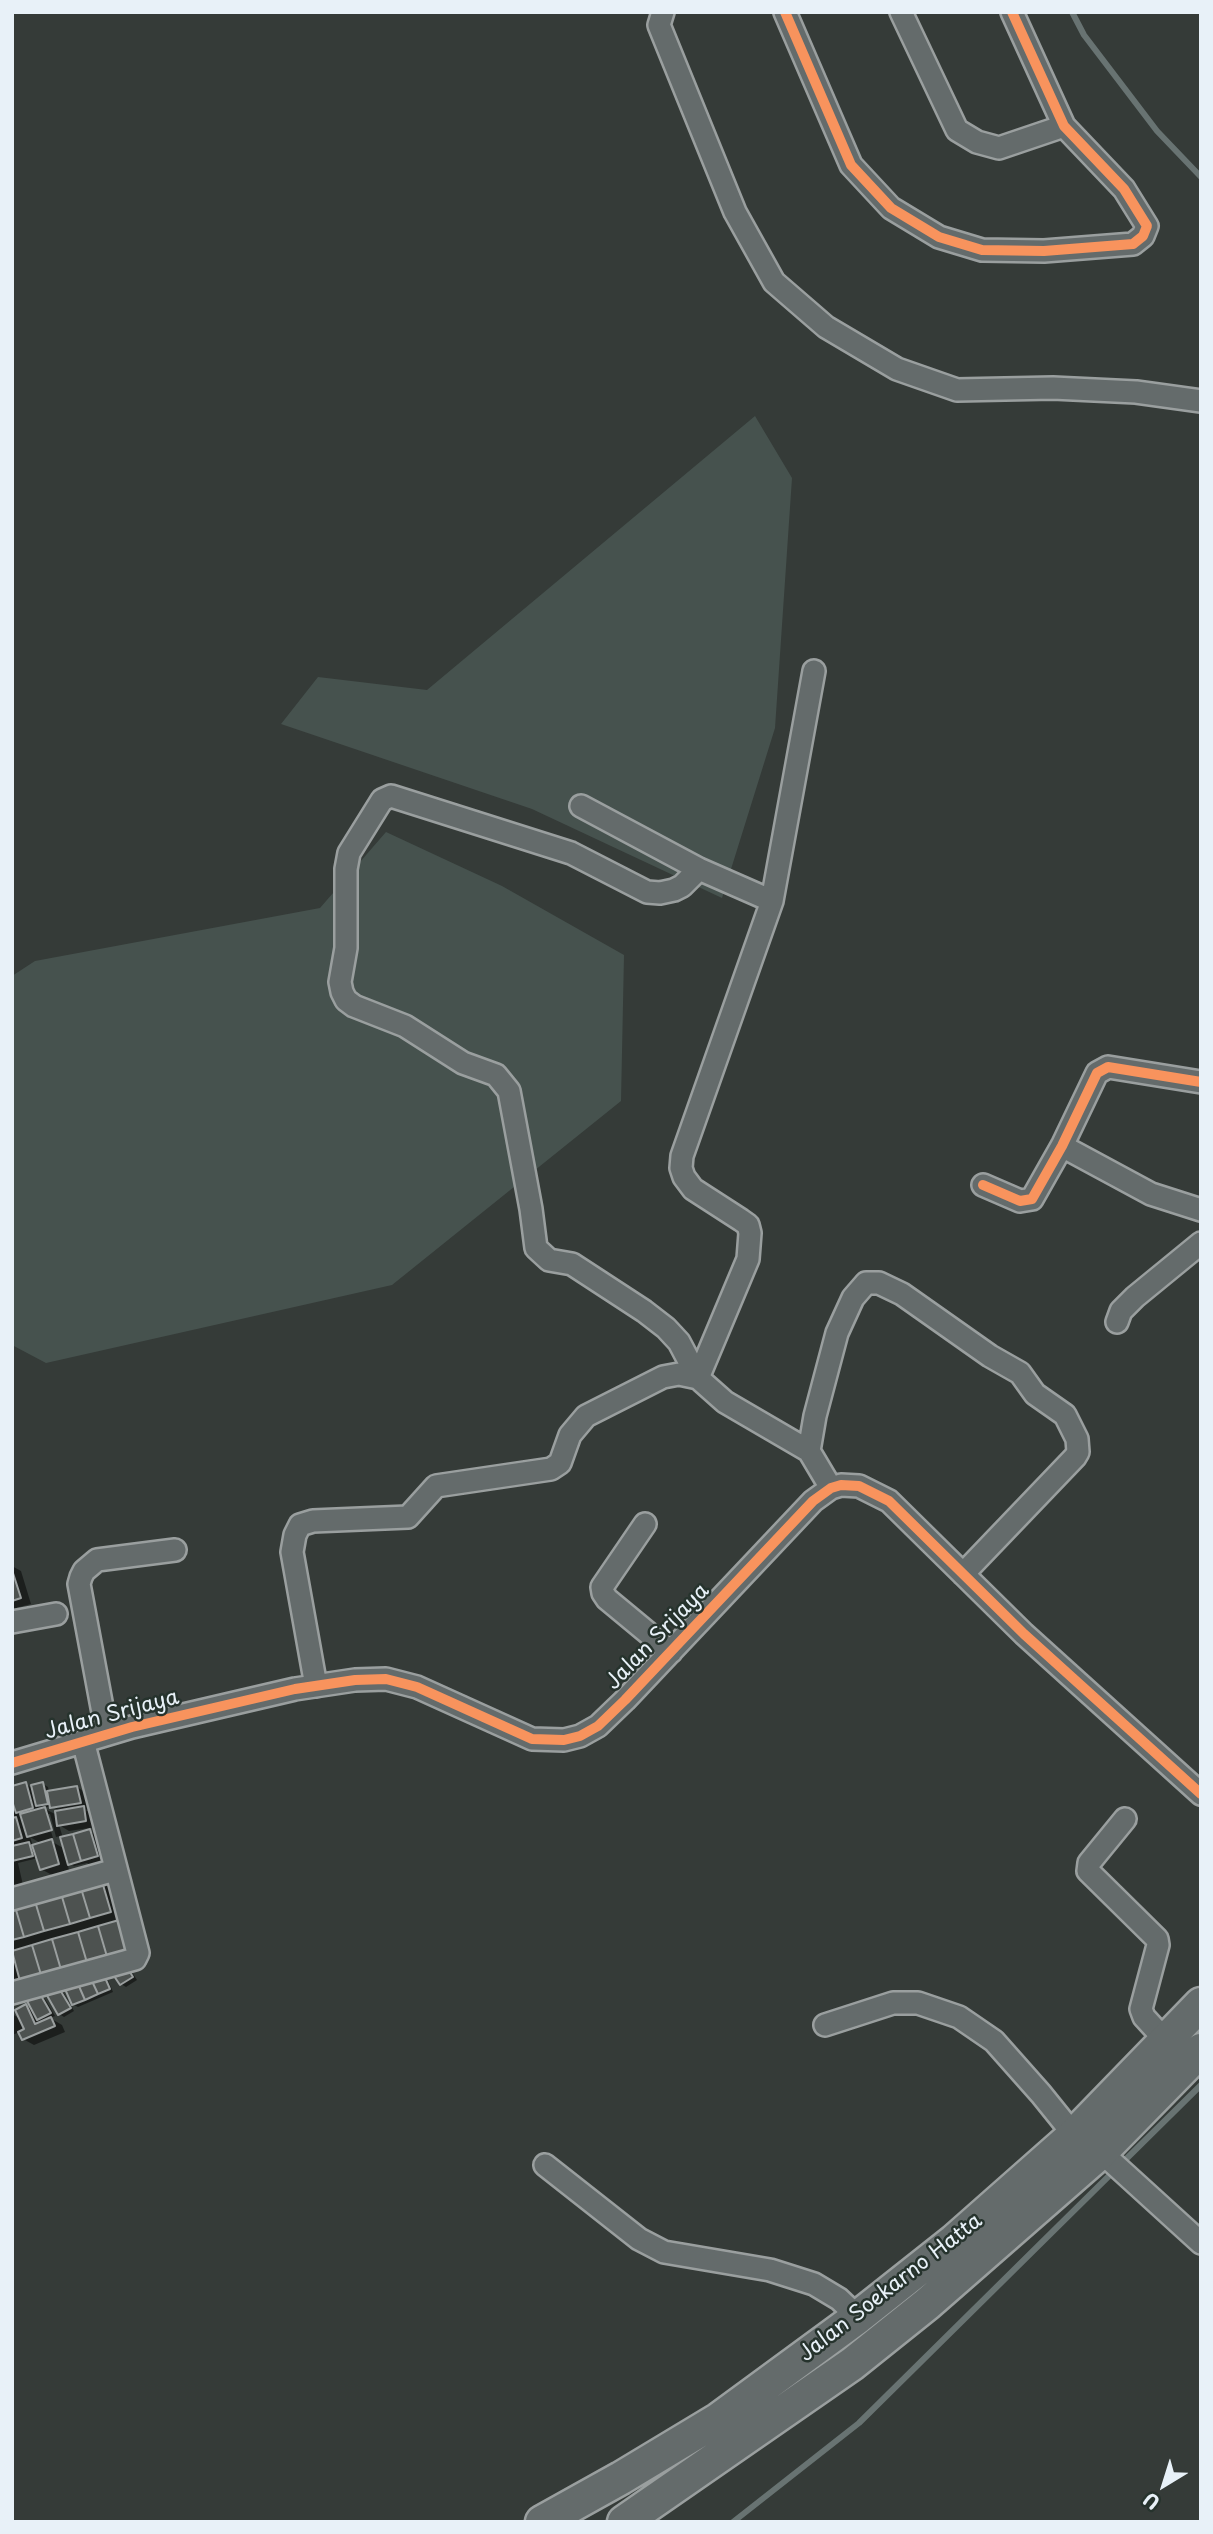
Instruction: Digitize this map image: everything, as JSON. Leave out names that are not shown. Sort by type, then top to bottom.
[{"type":"highway","name":"Jalan Soekarno Hatta","points":[[542,2522],[719,2419],[858,2317],[954,2241],[1074,2135],[1201,2004]]},
{"type":"highway","name":"Jalan Soekarno Hatta","points":[[624,2522],[852,2364],[1107,2158],[1201,2050]]},
{"type":"street","points":[[663,12],[659,25],[735,212],[774,282],[826,327],[897,369],[957,390],[1067,388],[1136,392],[1201,401]]},
{"type":"street","points":[[785,12],[851,165],[891,208],[939,237],[982,250],[1044,251],[1133,244],[1143,236],[1147,226],[1124,189],[1064,126],[1012,12]]},
{"type":"street","points":[[901,12],[957,130],[977,142],[999,148],[1064,126]]},
{"type":"street","points":[[698,1378],[748,1259],[750,1233],[748,1225],[693,1189],[681,1168],[682,1156],[772,901],[814,671]]},
{"type":"street","points":[[699,869],[674,890],[647,892],[570,853],[391,796],[382,800],[349,853],[346,869],[346,948],[340,982],[346,1000],[354,1006],[405,1026],[463,1063],[496,1075],[509,1091],[536,1248],[549,1260],[572,1264],[666,1328],[680,1342],[698,1378],[725,1402],[809,1451],[831,1488],[841,1485],[859,1486],[889,1501],[1024,1634],[1201,1794]]},
{"type":"street","points":[[581,806],[699,869],[772,901]]},
{"type":"street","points":[[983,1185],[1020,1201],[1029,1201],[1062,1146],[1097,1073],[1108,1067],[1201,1082]]},
{"type":"street","points":[[1062,1146],[1152,1194],[1201,1210]]},
{"type":"street","points":[[1117,1322],[1121,1311],[1135,1297],[1201,1243]]},
{"type":"street","points":[[809,1451],[815,1416],[837,1333],[853,1298],[866,1283],[879,1283],[902,1294],[990,1356],[1020,1373],[1035,1394],[1065,1415],[1077,1439],[1078,1452],[963,1574]]},
{"type":"street","points":[[316,1686],[292,1552],[300,1525],[313,1521],[408,1517],[436,1486],[551,1469],[560,1463],[570,1435],[586,1416],[663,1377],[679,1374],[698,1378]]},
{"type":"street","name":"Jalan Srijaya","points":[[12,1763],[107,1734],[316,1686],[355,1680],[386,1679],[417,1687],[532,1740],[564,1740],[580,1736],[598,1726],[813,1501],[831,1488]]},
{"type":"street","points":[[645,1524],[602,1587],[603,1593],[671,1652]]},
{"type":"street","points":[[107,1734],[79,1584],[81,1577],[97,1560],[175,1550]]},
{"type":"street","points":[[12,1622],[56,1614]]},
{"type":"street","points":[[12,1993],[135,1959],[138,1950],[83,1741]]},
{"type":"street","points":[[1125,1819],[1089,1863],[1088,1871],[1157,1939],[1158,1945],[1141,2009],[1144,2017],[1166,2041]]},
{"type":"street","points":[[12,1899],[116,1870]]},
{"type":"street","points":[[825,2025],[893,2003],[918,2003],[959,2017],[993,2041],[1074,2135]]},
{"type":"street","points":[[1107,2158],[1201,2243]]},
{"type":"street","points":[[545,2165],[639,2239],[664,2252],[770,2270],[814,2284],[839,2299],[858,2317]]},
{"type":"shaded area","points":[[755,416],[792,478],[775,728],[722,898],[532,809],[281,724],[318,677],[427,690]]},
{"type":"shaded area","points":[[386,832],[502,886],[624,955],[621,1101],[392,1285],[46,1363],[12,1345],[12,976],[35,961],[320,908]]},
{"type":"building","points":[[12,1570],[21,1598],[12,1601]]},
{"type":"building","points":[[26,1782],[33,1808],[16,1813],[12,1801],[12,1786]]},
{"type":"building","points":[[43,1782],[48,1804],[36,1806],[31,1785]]},
{"type":"building","points":[[77,1786],[81,1803],[50,1808],[47,1791]]},
{"type":"building","points":[[84,1806],[86,1821],[57,1826],[55,1811]]},
{"type":"building","points":[[45,1807],[52,1830],[27,1837],[20,1814]]},
{"type":"building","points":[[16,1817],[22,1838],[12,1841],[12,1818]]},
{"type":"building","points":[[90,1829],[98,1856],[81,1861],[73,1834]]},
{"type":"building","points":[[73,1834],[81,1861],[68,1865],[60,1837]]},
{"type":"building","points":[[52,1839],[59,1864],[40,1870],[32,1845]]},
{"type":"building","points":[[29,1842],[33,1856],[12,1861],[12,1846]]},
{"type":"building","points":[[101,1878],[111,1912],[90,1918],[80,1885]]},
{"type":"building","points":[[80,1885],[90,1918],[70,1924],[60,1890]]},
{"type":"building","points":[[60,1890],[70,1924],[44,1931],[34,1898]]},
{"type":"building","points":[[34,1898],[44,1931],[24,1937],[14,1903]]},
{"type":"building","points":[[14,1903],[24,1937],[12,1940],[12,1904]]},
{"type":"building","points":[[119,1920],[129,1954],[108,1960],[98,1926]]},
{"type":"building","points":[[98,1926],[108,1960],[88,1966],[78,1932]]},
{"type":"building","points":[[78,1932],[88,1966],[62,1973],[52,1939]]},
{"type":"building","points":[[52,1939],[62,1973],[42,1978],[32,1945]]},
{"type":"building","points":[[32,1945],[42,1978],[21,1985],[12,1951]]},
{"type":"building","points":[[125,1964],[133,1977],[120,1985],[112,1973]]},
{"type":"building","points":[[103,1973],[110,1989],[98,1994],[91,1979]]},
{"type":"building","points":[[91,1979],[98,1994],[85,2000],[78,1984]]},
{"type":"building","points":[[78,1984],[85,2000],[72,2005],[65,1989]]},
{"type":"building","points":[[57,1985],[71,2008],[58,2015],[45,1992]]},
{"type":"building","points":[[40,1994],[51,2013],[37,2020],[27,2001]]},
{"type":"building","points":[[26,2004],[35,2024],[51,2017],[55,2026],[22,2040],[18,2032],[24,2029],[15,2010]]},
{"type":"waterway","points":[[1072,12],[1084,35],[1157,131],[1201,177]]},
{"type":"waterway","points":[[733,2522],[859,2423],[1201,2085]]},
{"type":"cycle path","points":[[785,12],[851,165],[891,208],[939,237],[982,250],[1044,251],[1133,244],[1143,236],[1147,226],[1124,189],[1064,126],[1012,12]]},
{"type":"cycle path","points":[[983,1185],[1020,1201],[1032,1199],[1062,1146],[1097,1073],[1108,1067],[1201,1082]]},
{"type":"cycle path","points":[[12,1763],[132,1727],[295,1689],[355,1680],[386,1679],[417,1687],[532,1739],[564,1740],[580,1736],[598,1726],[625,1700],[813,1501],[831,1488],[841,1485],[859,1486],[889,1501],[1024,1634],[1201,1794]]}]
